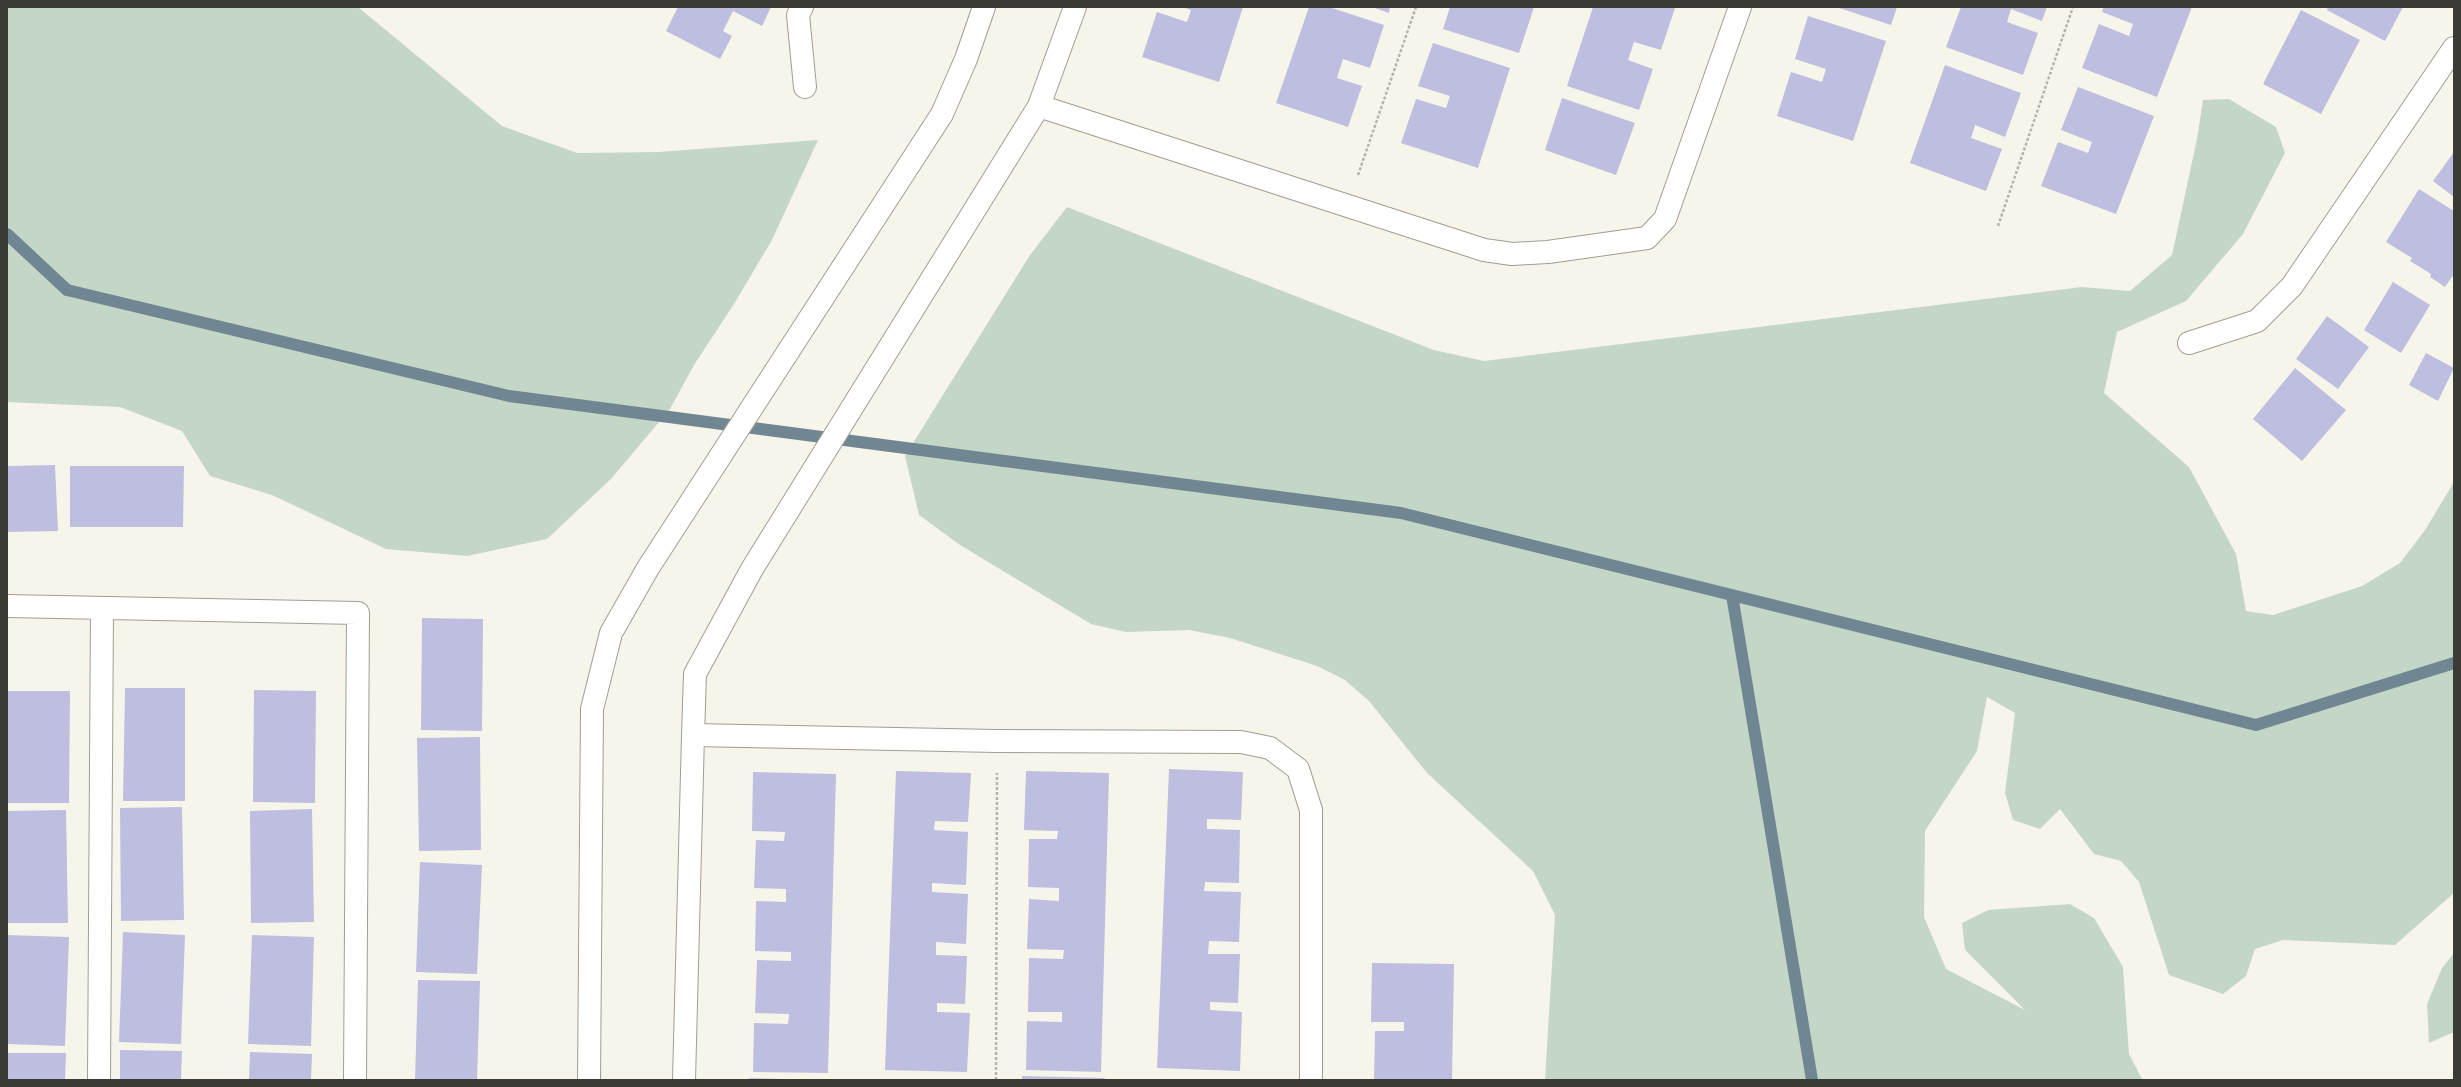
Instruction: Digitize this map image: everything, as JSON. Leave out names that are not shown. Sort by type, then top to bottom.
[{"type":"street","points":[[802,7],[798,15],[806,87]]},
{"type":"street","points":[[589,1080],[592,709],[611,633],[648,568],[942,114],[966,59],[984,7]]},
{"type":"street","points":[[684,1080],[695,674],[752,569],[1039,106],[1075,7]]},
{"type":"street","points":[[1039,106],[1484,250],[1512,254],[1548,252],[1647,238],[1665,219],[1740,7]]},
{"type":"street","points":[[2189,343],[2257,321],[2292,286],[2454,48]]},
{"type":"street","points":[[7,606],[358,613],[355,1080]]},
{"type":"street","points":[[99,1080],[102,608]]},
{"type":"street","points":[[693,735],[997,741],[1242,742],[1270,748],[1298,769],[1311,810],[1311,1080]]},
{"type":"path","points":[[1347,206],[1416,7]]},
{"type":"path","points":[[1998,226],[2073,7]]},
{"type":"path","points":[[996,1080],[997,741]]},
{"type":"green space","points":[[7,7],[358,7],[502,126],[577,153],[658,152],[818,140],[772,240],[734,304],[694,365],[670,409],[611,479],[547,539],[467,556],[386,549],[272,495],[210,476],[182,431],[120,407],[7,402]]},
{"type":"green space","points":[[2229,99],[2276,127],[2285,153],[2243,234],[2186,301],[2117,332],[2104,393],[2189,467],[2236,554],[2246,611],[2273,615],[2362,586],[2400,563],[2425,530],[2454,482],[2454,893],[2395,945],[2283,940],[2255,949],[2246,976],[2223,994],[2169,975],[2139,882],[2121,861],[2094,854],[2060,809],[2040,829],[2013,820],[2005,793],[2015,713],[1987,697],[1977,751],[1925,831],[1924,917],[1946,969],[2025,1010],[1965,950],[1962,923],[1988,910],[2070,904],[2094,918],[2123,967],[2129,1054],[2142,1079],[2145,1080],[1545,1080],[1555,915],[1533,871],[1427,773],[1369,701],[1345,680],[1317,666],[1230,638],[1189,630],[1126,632],[1091,624],[960,545],[919,515],[905,456],[1030,255],[1067,207],[1434,350],[1484,361],[2082,287],[2130,291],[2172,255],[2197,139],[2203,100]]},
{"type":"green space","points":[[2454,953],[2454,1032],[2429,1043],[2427,1004],[2442,968]]},
{"type":"building","points":[[678,7],[771,7],[762,26],[733,11],[723,31],[732,36],[720,59],[666,31]]},
{"type":"building","points":[[1183,7],[1243,7],[1219,82],[1142,57],[1157,12],[1187,22],[1191,10]]},
{"type":"building","points":[[1309,7],[1329,7],[1384,25],[1370,68],[1343,59],[1337,78],[1362,86],[1348,127],[1276,103]]},
{"type":"building","points":[[1372,7],[1390,7],[1389,13]]},
{"type":"building","points":[[1450,7],[1534,7],[1519,53],[1443,29]]},
{"type":"building","points":[[1593,7],[1675,8],[1661,50],[1634,42],[1628,60],[1653,69],[1639,110],[1567,86]]},
{"type":"building","points":[[1836,7],[1897,7],[1891,25]]},
{"type":"building","points":[[1961,7],[2047,7],[2042,21],[2011,9],[2007,22],[2038,33],[2023,75],[1946,47]]},
{"type":"building","points":[[2104,7],[2192,7],[2157,97],[2082,68],[2099,24],[2129,36],[2133,24],[2102,12]]},
{"type":"building","points":[[2328,7],[2403,7],[2385,41],[2327,10]]},
{"type":"building","points":[[2301,10],[2360,40],[2321,114],[2263,84]]},
{"type":"building","points":[[1808,16],[1886,41],[1853,141],[1777,116],[1791,72],[1822,82],[1826,69],[1795,59]]},
{"type":"building","points":[[1433,43],[1510,68],[1478,168],[1401,143],[1416,99],[1446,108],[1450,96],[1418,86]]},
{"type":"building","points":[[1945,65],[2021,93],[2005,137],[1975,125],[1971,138],[2002,149],[1986,191],[1910,163]]},
{"type":"building","points":[[2078,87],[2154,116],[2116,214],[2041,186],[2058,142],[2088,153],[2092,142],[2061,130]]},
{"type":"building","points":[[1562,98],[1635,123],[1616,175],[1545,150]]},
{"type":"building","points":[[2454,152],[2454,197],[2433,181]]},
{"type":"building","points":[[2419,189],[2454,211],[2454,274],[2445,287],[2430,277],[2431,274],[2410,261],[2412,258],[2386,242]]},
{"type":"building","points":[[2393,282],[2430,305],[2401,353],[2364,330]]},
{"type":"building","points":[[2327,316],[2369,347],[2338,389],[2296,359]]},
{"type":"building","points":[[2426,353],[2454,368],[2438,401],[2409,385]]},
{"type":"building","points":[[2295,368],[2346,410],[2302,461],[2253,419]]},
{"type":"building","points":[[55,465],[58,531],[7,532],[7,466]]},
{"type":"building","points":[[70,466],[184,466],[183,527],[70,527]]},
{"type":"building","points":[[422,618],[483,619],[482,731],[421,730]]},
{"type":"building","points":[[125,688],[185,688],[185,801],[123,801]]},
{"type":"building","points":[[254,690],[316,691],[315,803],[253,802]]},
{"type":"building","points":[[8,691],[70,691],[69,803],[7,803]]},
{"type":"building","points":[[480,737],[481,850],[419,851],[417,738]]},
{"type":"building","points":[[1169,769],[1243,772],[1241,820],[1207,819],[1207,829],[1240,830],[1239,883],[1205,882],[1204,891],[1241,892],[1239,942],[1209,941],[1208,954],[1240,954],[1238,1003],[1210,1002],[1210,1010],[1242,1012],[1240,1071],[1157,1068]]},
{"type":"building","points":[[896,771],[971,773],[968,822],[935,821],[934,830],[968,832],[966,885],[932,883],[932,892],[968,894],[966,944],[936,942],[936,955],[967,956],[965,1004],[937,1003],[937,1012],[970,1013],[967,1072],[885,1070]]},
{"type":"building","points":[[1026,771],[1109,773],[1101,1072],[1026,1070],[1027,1021],[1062,1022],[1062,1012],[1028,1012],[1029,958],[1063,959],[1064,950],[1027,949],[1029,899],[1059,901],[1059,888],[1028,887],[1029,839],[1057,839],[1058,831],[1024,830]]},
{"type":"building","points":[[753,772],[836,774],[828,1073],[753,1072],[754,1023],[788,1024],[789,1014],[755,1013],[757,960],[791,961],[791,952],[755,951],[756,901],[786,902],[786,889],[754,888],[756,840],[784,841],[785,832],[752,831]]},
{"type":"building","points":[[182,807],[184,920],[121,921],[120,808]]},
{"type":"building","points":[[312,809],[314,922],[251,923],[250,811]]},
{"type":"building","points":[[66,810],[68,923],[7,923],[7,811]]},
{"type":"building","points":[[420,862],[482,865],[477,974],[416,972]]},
{"type":"building","points":[[123,932],[185,935],[181,1044],[119,1042]]},
{"type":"building","points":[[7,935],[69,937],[65,1046],[7,1044]]},
{"type":"building","points":[[252,935],[314,937],[311,1046],[248,1044]]},
{"type":"building","points":[[1372,963],[1454,964],[1452,1080],[1374,1079],[1375,1031],[1404,1031],[1404,1022],[1371,1022]]},
{"type":"building","points":[[418,980],[480,981],[477,1080],[415,1080]]},
{"type":"building","points":[[120,1050],[182,1051],[181,1080],[120,1080]]},
{"type":"building","points":[[250,1052],[312,1054],[311,1080],[249,1080]]},
{"type":"building","points":[[7,1053],[66,1053],[65,1080],[7,1080]]},
{"type":"building","points":[[1022,1076],[1105,1078],[1104,1080],[1022,1080]]},
{"type":"building","points":[[749,1078],[781,1079],[781,1080],[749,1080]]},
{"type":"waterway","points":[[7,234],[67,290],[509,396],[1401,513],[2256,725],[2454,663]]},
{"type":"waterway","points":[[1732,595],[1812,1080]]}]
